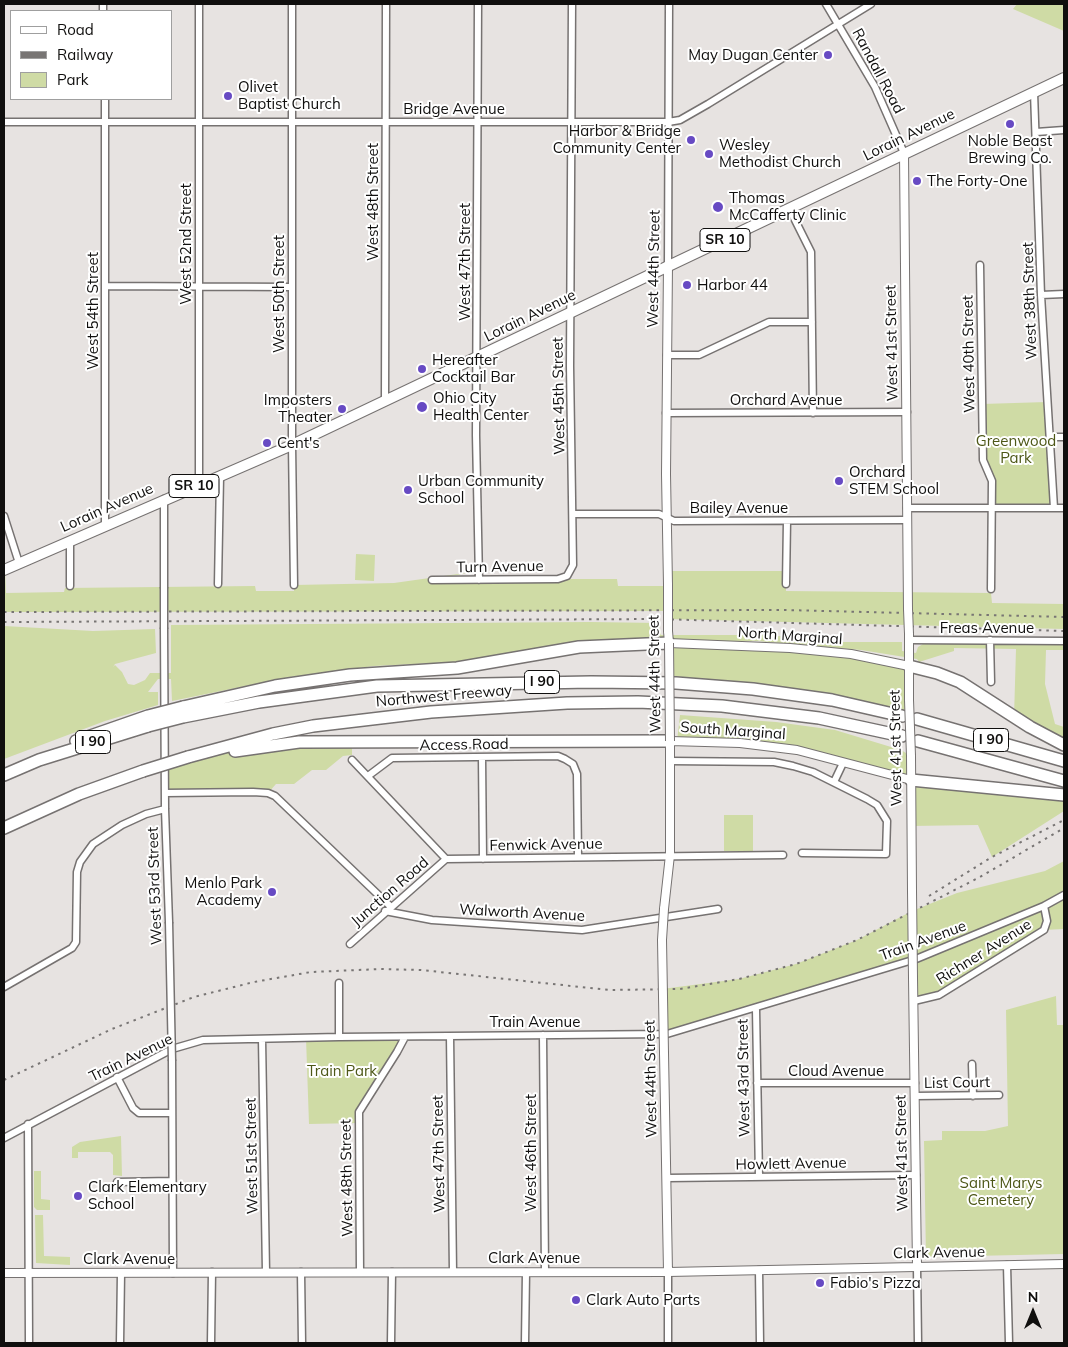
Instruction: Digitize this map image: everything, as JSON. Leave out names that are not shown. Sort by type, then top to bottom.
[{"type":"highway","points":[[183,712],[275,686],[350,675],[457,668],[587,646],[669,643]]},
{"type":"highway","points":[[909,666],[937,672],[960,682],[1030,727],[1064,745]]},
{"type":"highway","name":"Northwest Freeway","points":[[4,775],[39,760],[148,721],[183,712],[377,686],[591,682],[676,683],[753,689],[832,700],[902,716]]},
{"type":"highway","name":"Northwest Freeway","points":[[4,828],[79,794],[191,756],[273,734],[338,723],[431,712],[567,702],[638,702],[722,706],[819,718],[902,736]]},
{"type":"highway","name":"I 90","points":[[917,719],[1064,761]]},
{"type":"highway","name":"I 90","points":[[918,740],[1064,781]]},
{"type":"highway","points":[[191,756],[299,742],[670,741]]},
{"type":"highway","points":[[911,780],[1064,795]]},
{"type":"main road","name":"Lorain Avenue","points":[[4,570],[105,524],[292,445],[790,210],[904,153],[1064,78]]},
{"type":"street","name":"West 52nd Street","points":[[199,4],[199,484]]},
{"type":"street","name":"West 50th Street","points":[[292,4],[292,445],[294,584]]},
{"type":"street","name":"West 48th Street","points":[[385,401],[386,4]]},
{"type":"street","name":"West 47th Street","points":[[478,4],[478,358],[476,443],[479,580]]},
{"type":"street","name":"West 45th Street","points":[[567,576],[573,565],[574,514],[572,4]]},
{"type":"street","name":"Randall Road","points":[[826,4],[875,87],[904,153]]},
{"type":"street","name":"Bridge Avenue","points":[[4,122],[668,122],[680,120],[701,108],[870,4]]},
{"type":"street","name":"West 44th Street","points":[[668,1343],[662,940],[670,856],[666,413],[668,122],[671,5]]},
{"type":"street","name":"West 38th Street","points":[[1034,92],[1041,295],[1054,508]]},
{"type":"street","name":"West 54th Street","points":[[104,100],[105,524]]},
{"type":"street","points":[[1036,132],[1064,130]]},
{"type":"street","name":"West 41st Street","points":[[904,153],[918,1343]]},
{"type":"street","points":[[790,210],[811,252],[813,413]]},
{"type":"street","name":"West 40th Street","points":[[980,266],[983,460],[992,481],[993,508],[991,589]]},
{"type":"street","points":[[105,286],[292,286]]},
{"type":"street","points":[[1041,295],[1064,294]]},
{"type":"street","points":[[667,355],[699,355],[769,322],[812,322]]},
{"type":"street","name":"Orchard Avenue","points":[[666,413],[907,412]]},
{"type":"street","points":[[1050,437],[1064,437]]},
{"type":"street","points":[[218,584],[220,477]]},
{"type":"street","name":"West 53rd Street","points":[[164,499],[164,809],[172,1061],[173,1273]]},
{"type":"street","points":[[907,508],[1064,508]]},
{"type":"street","name":"Bailey Avenue","points":[[574,514],[659,514],[674,522],[907,520]]},
{"type":"street","points":[[4,516],[19,563]]},
{"type":"street","points":[[786,584],[787,521]]},
{"type":"street","points":[[70,541],[70,586]]},
{"type":"street","name":"Turn Avenue","points":[[432,580],[558,579],[567,576]]},
{"type":"street","name":"Freas Avenue","points":[[909,637],[1064,641]]},
{"type":"street","points":[[990,640],[991,682]]},
{"type":"street","name":"North Marginal","points":[[669,643],[798,649],[851,654],[909,666]]},
{"type":"street","name":"South Marginal","points":[[670,741],[740,742],[797,750],[911,780]]},
{"type":"street","name":"Access Road","points":[[368,776],[392,758],[558,756],[573,764],[576,774],[578,858]]},
{"type":"street","points":[[482,757],[483,859]]},
{"type":"street","points":[[352,760],[446,859]]},
{"type":"street","points":[[670,761],[774,762],[813,772],[867,799],[883,813],[887,830],[886,854],[802,853]]},
{"type":"street","points":[[834,782],[843,762]]},
{"type":"street","points":[[165,793],[253,792],[268,793],[276,796],[388,909]]},
{"type":"street","points":[[4,987],[72,948],[76,942],[77,872],[85,853],[93,844],[122,825],[146,814],[164,809]]},
{"type":"street","name":"Fenwick Avenue","points":[[446,859],[783,855]]},
{"type":"street","name":"Junction Road","points":[[350,944],[446,859]]},
{"type":"street","name":"Train Avenue","points":[[4,1138],[172,1049],[203,1040],[340,1036],[667,1034],[756,1009],[916,959],[1044,906],[1064,895]]},
{"type":"street","name":"Richner Avenue","points":[[914,1002],[939,995],[1044,930],[1047,921],[1044,906]]},
{"type":"street","name":"Walworth Avenue","points":[[388,909],[432,920],[582,930],[718,909]]},
{"type":"street","points":[[339,983],[340,1036]]},
{"type":"street","name":"West 43rd Street","points":[[756,1009],[759,1177]]},
{"type":"street","name":"West 46th Street","points":[[543,1035],[545,1272]]},
{"type":"street","name":"West 48th Street","points":[[360,1272],[359,1112],[398,1052],[405,1036]]},
{"type":"street","name":"West 47th Street","points":[[450,1036],[453,1272]]},
{"type":"street","name":"West 51st Street","points":[[262,1039],[266,1272]]},
{"type":"street","points":[[972,1064],[973,1096]]},
{"type":"street","points":[[117,1077],[133,1108],[139,1113],[172,1113]]},
{"type":"street","name":"Cloud Avenue","points":[[757,1083],[915,1083]]},
{"type":"street","name":"List Court","points":[[915,1096],[999,1095]]},
{"type":"street","points":[[28,1124],[30,1343]]},
{"type":"street","name":"Howlett Avenue","points":[[666,1178],[916,1174]]},
{"type":"street","points":[[118,1182],[172,1181]]},
{"type":"street","name":"Clark Avenue","points":[[4,1273],[668,1272],[1064,1264]]},
{"type":"street","points":[[1007,1265],[1009,1343]]},
{"type":"street","points":[[759,1270],[760,1343]]},
{"type":"street","points":[[211,1343],[212,1272]]},
{"type":"street","points":[[301,1272],[302,1343]]},
{"type":"street","points":[[391,1343],[392,1272]]},
{"type":"street","points":[[525,1343],[526,1272]]},
{"type":"street","points":[[120,1343],[121,1273]]},
{"type":"green space","points":[[1017,4],[1064,4],[1064,31],[1013,9]]},
{"type":"green space","name":"Greenwood Park","points":[[1047,402],[1054,508],[993,508],[992,481],[983,460],[982,404]]},
{"type":"green space","points":[[356,554],[375,555],[374,581],[355,580]]},
{"type":"green space","points":[[5,569],[6,593],[64,592],[65,588],[255,586],[256,591],[294,591],[294,585],[394,583],[472,572],[436,579],[617,579],[618,586],[667,586],[668,571],[786,571],[786,591],[991,593],[992,603],[1064,604],[1064,629],[668,619],[668,611],[4,612]]},
{"type":"green space","points":[[659,623],[661,635],[769,635],[834,642],[902,642],[902,651],[916,653],[918,647],[923,644],[1064,643],[1064,650],[1046,650],[1045,684],[1055,724],[1064,727],[1064,745],[1014,717],[1016,649],[954,648],[954,651],[919,662],[917,659],[861,650],[758,641],[581,641],[475,661],[374,666],[290,677],[172,701],[171,679],[158,679],[148,692],[158,692],[158,705],[105,721],[4,759],[4,626],[93,631],[155,629],[156,653],[115,664],[113,667],[115,665],[122,672],[128,684],[134,685],[145,680],[150,673],[171,673],[171,625]]},
{"type":"green space","points":[[669,643],[790,648],[909,666],[910,718],[883,711],[669,683]]},
{"type":"green space","points":[[680,715],[776,722],[835,730],[901,750],[911,756],[911,780],[797,750],[677,741]]},
{"type":"green space","points":[[352,741],[352,755],[343,756],[326,770],[312,770],[294,784],[276,784],[268,793],[165,793],[165,764],[258,746]]},
{"type":"green space","points":[[911,780],[1064,795],[1064,811],[992,857],[978,825],[911,826]]},
{"type":"green space","points":[[724,815],[753,815],[753,851],[724,851]]},
{"type":"green space","points":[[1064,861],[1064,929],[1043,930],[942,994],[914,1001],[913,959],[667,1034],[662,989],[739,979],[796,964],[857,940],[912,911],[957,893],[1045,871]]},
{"type":"green space","name":"Saint Marys Cemetery","points":[[1056,996],[1057,1025],[1064,1025],[1064,1254],[926,1257],[924,1141],[942,1140],[942,1131],[985,1131],[1008,1126],[1006,1010]]},
{"type":"green space","name":"Train Park","points":[[405,1037],[359,1112],[359,1123],[309,1124],[306,1038]]},
{"type":"green space","points":[[121,1136],[122,1176],[113,1175],[113,1155],[110,1152],[78,1152],[78,1158],[72,1158],[72,1147],[80,1142]]},
{"type":"green space","points":[[34,1171],[41,1171],[41,1199],[50,1200],[50,1210],[37,1210],[34,1207]]},
{"type":"green space","points":[[35,1215],[43,1215],[44,1256],[70,1257],[70,1265],[36,1263]]},
{"type":"railway","points":[[4,612],[785,610],[1064,617]]},
{"type":"railway","points":[[4,622],[658,619],[1064,631]]},
{"type":"railway","points":[[929,896],[992,857],[1064,820]]},
{"type":"railway","points":[[4,1080],[112,1029],[194,997],[254,982],[311,972],[381,969],[421,970],[609,990],[680,989],[739,979],[796,964],[857,940],[980,877],[1064,828]]},
{"type":"place","name":"May Dugan Center","points":[[828,55]]},
{"type":"place","name":"Olivet Baptist Church","points":[[228,96]]},
{"type":"place","name":"Noble Beast Brewing Co.","points":[[1010,124]]},
{"type":"place","name":"Harbor & Bridge Community Center","points":[[691,140]]},
{"type":"place","name":"Wesley Methodist Church","points":[[709,154]]},
{"type":"place","name":"The Forty-One","points":[[917,181]]},
{"type":"place","name":"Thomas McCafferty Clinic","points":[[718,207]]},
{"type":"place","name":"Harbor 44","points":[[687,285]]},
{"type":"place","name":"Hereafter Cocktail Bar","points":[[422,369]]},
{"type":"place","name":"Ohio City Health Center","points":[[422,407]]},
{"type":"place","name":"Imposters Theater","points":[[342,409]]},
{"type":"place","name":"Cent's","points":[[267,443]]},
{"type":"place","name":"Orchard STEM School","points":[[839,481]]},
{"type":"place","name":"Urban Community School","points":[[408,490]]},
{"type":"place","name":"Menlo Park Academy","points":[[272,892]]},
{"type":"place","name":"Clark Elementary School","points":[[78,1196]]},
{"type":"place","name":"Fabio's Pizza","points":[[820,1283]]},
{"type":"place","name":"Clark Auto Parts","points":[[576,1300]]}]
